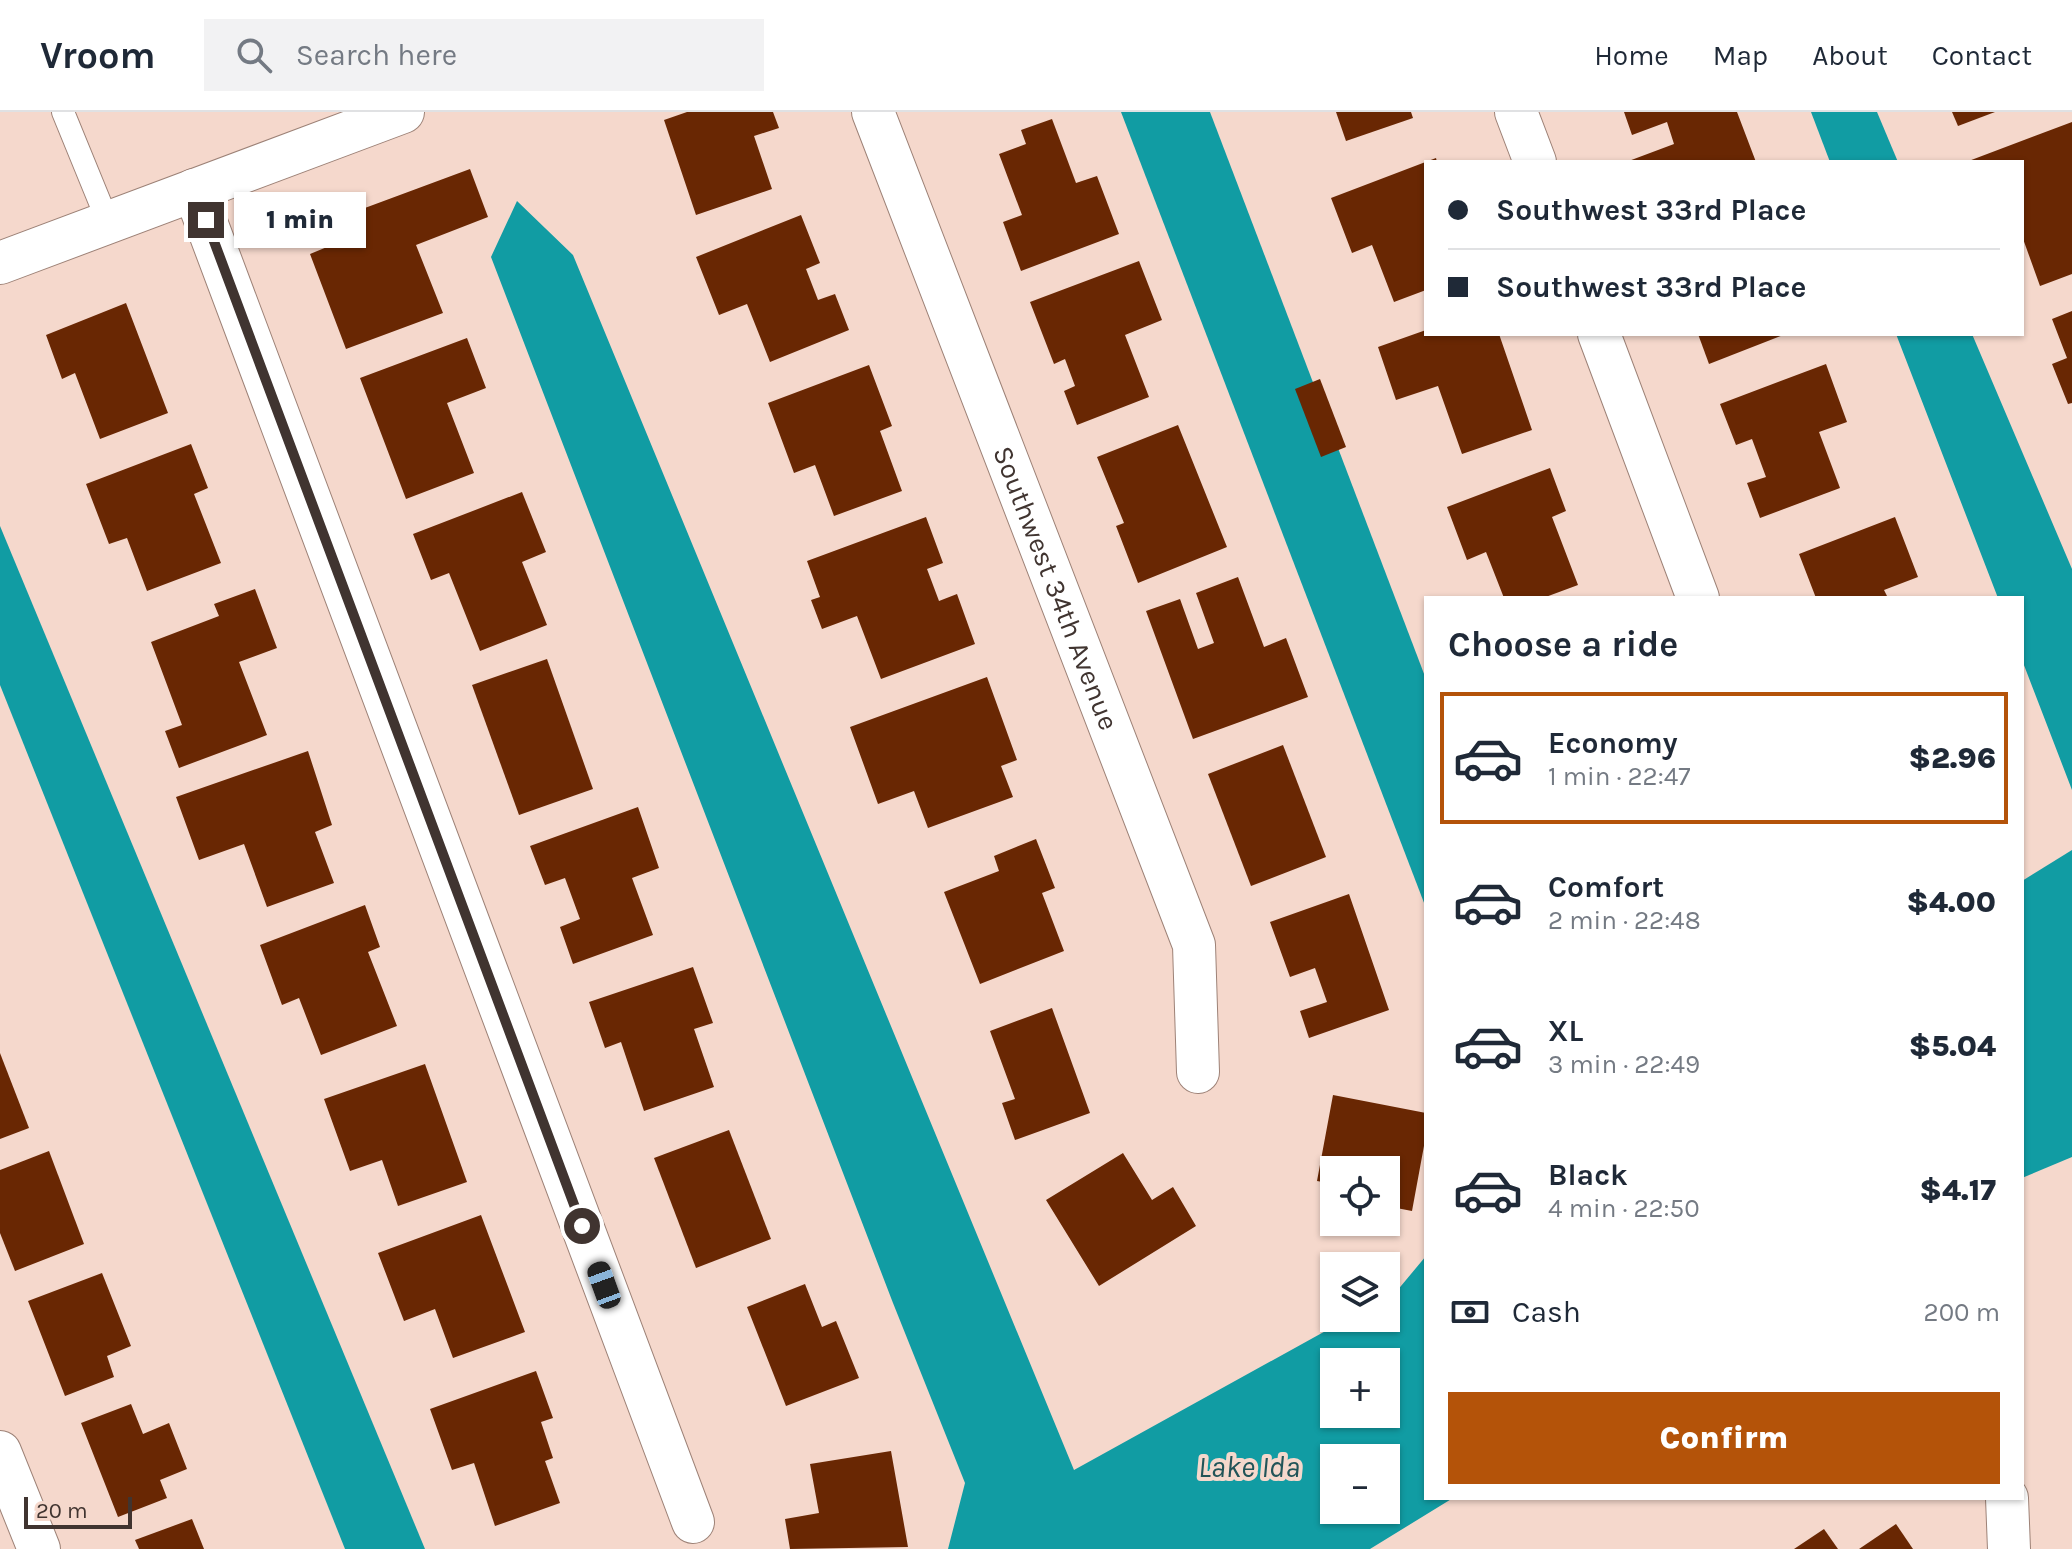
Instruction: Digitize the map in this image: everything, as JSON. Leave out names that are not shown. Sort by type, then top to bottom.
[{"type":"street","points":[[0,263],[403,112]]},
{"type":"street","name":"Southwest 34th Avenue","points":[[873,112],[1194,945],[1198,1072]]},
{"type":"street","points":[[1516,112],[1534,160]]},
{"type":"street","points":[[194,190],[693,1522]]},
{"type":"street","points":[[1600,336],[1697,596]]},
{"type":"street","points":[[0,1452],[39,1549]]},
{"type":"street","points":[[2007,1500],[2009,1549]]},
{"type":"lane","points":[[63,112],[108,222]]},
{"type":"water","points":[[1121,112],[1210,112],[1424,674],[1424,903]]},
{"type":"water","points":[[1811,112],[1877,112],[1897,160],[1829,160]]},
{"type":"water","name":"Lake Ida","points":[[517,201],[573,255],[1074,1470],[1324,1332],[1400,1332],[1400,1287],[1424,1258],[1424,1500],[1450,1500],[1370,1549],[948,1549],[965,1483],[491,257]]},
{"type":"water","points":[[1897,336],[1973,336],[2072,569],[2072,790],[2024,665],[2024,596],[1997,596]]},
{"type":"water","points":[[0,526],[425,1549],[345,1549],[0,685]]},
{"type":"water","points":[[2072,850],[2072,1157],[2024,1177],[2024,880]]},
{"type":"building","points":[[687,112],[773,112],[779,128],[754,136],[772,189],[696,215],[664,120]]},
{"type":"building","points":[[1336,112],[1411,112],[1413,118],[1346,141]]},
{"type":"building","points":[[1624,112],[1737,112],[1755,160],[1631,160],[1674,144],[1667,122],[1632,135]]},
{"type":"building","points":[[1952,112],[1995,112],[1958,126]]},
{"type":"building","points":[[1052,119],[1076,183],[1097,176],[1119,234],[1021,271],[1003,222],[1022,215],[999,154],[1026,144],[1021,130]]},
{"type":"building","points":[[2072,122],[2072,274],[2040,286],[2024,242],[2024,160],[1971,160]]},
{"type":"building","points":[[1424,163],[1424,291],[1394,302],[1372,245],[1352,253],[1331,198]]},
{"type":"building","points":[[470,169],[488,217],[416,245],[443,313],[346,349],[310,254],[327,247],[319,225]]},
{"type":"building","points":[[801,215],[820,263],[806,269],[818,300],[835,294],[849,330],[770,362],[747,304],[719,315],[696,257]]},
{"type":"building","points":[[1139,261],[1162,320],[1125,335],[1149,397],[1077,425],[1064,391],[1075,386],[1065,359],[1054,364],[1030,302]]},
{"type":"building","points":[[126,303],[168,413],[100,439],[75,373],[62,379],[46,335]]},
{"type":"building","points":[[2072,311],[2072,403],[2068,404],[2052,364],[2067,358],[2052,319]]},
{"type":"building","points":[[1424,331],[1424,336],[1500,336],[1532,430],[1462,454],[1438,386],[1396,400],[1378,347]]},
{"type":"building","points":[[1699,336],[1781,336],[1709,364]]},
{"type":"building","points":[[467,338],[486,388],[447,403],[474,473],[406,499],[360,378]]},
{"type":"building","points":[[1826,364],[1847,422],[1819,432],[1840,488],[1760,518],[1747,483],[1766,477],[1752,439],[1736,445],[1720,404]]},
{"type":"building","points":[[869,365],[892,426],[880,431],[902,491],[834,516],[815,465],[794,473],[768,403]]},
{"type":"building","points":[[1320,379],[1346,447],[1321,457],[1295,389]]},
{"type":"building","points":[[1178,425],[1227,547],[1138,583],[1116,526],[1124,523],[1097,457]]},
{"type":"building","points":[[191,444],[208,488],[194,494],[221,563],[147,591],[127,538],[109,544],[86,484]]},
{"type":"building","points":[[1550,468],[1566,511],[1552,517],[1578,585],[1548,596],[1503,596],[1486,552],[1467,560],[1447,507]]},
{"type":"building","points":[[522,492],[546,552],[522,562],[547,625],[480,651],[449,573],[431,580],[413,534]]},
{"type":"building","points":[[926,517],[943,563],[927,569],[939,601],[957,594],[975,644],[881,679],[857,616],[822,629],[811,600],[820,597],[807,561]]},
{"type":"building","points":[[1895,517],[1918,577],[1884,590],[1887,596],[1815,596],[1799,554]]},
{"type":"building","points":[[1238,577],[1264,647],[1286,638],[1308,697],[1193,739],[1146,611],[1180,599],[1198,649],[1214,643],[1196,593]]},
{"type":"building","points":[[255,589],[277,648],[239,662],[267,735],[179,768],[165,731],[182,725],[151,642],[219,616],[214,604]]},
{"type":"building","points":[[547,659],[593,789],[519,815],[472,685]]},
{"type":"building","points":[[987,677],[1017,760],[1001,766],[1013,797],[928,828],[914,791],[878,804],[850,727]]},
{"type":"building","points":[[1283,745],[1326,857],[1251,886],[1208,774]]},
{"type":"building","points":[[308,751],[332,825],[315,832],[334,883],[267,907],[244,844],[199,860],[176,797]]},
{"type":"building","points":[[638,807],[659,868],[632,878],[653,935],[573,964],[560,927],[580,919],[565,878],[545,885],[530,846]]},
{"type":"building","points":[[1036,839],[1055,888],[1042,893],[1064,951],[980,984],[944,892],[999,871],[994,856]]},
{"type":"building","points":[[1349,894],[1389,1010],[1309,1038],[1300,1011],[1327,1002],[1315,968],[1290,977],[1270,922]]},
{"type":"building","points":[[365,905],[380,947],[368,952],[397,1026],[321,1055],[299,998],[282,1005],[260,945]]},
{"type":"building","points":[[693,967],[713,1023],[694,1029],[714,1087],[644,1111],[621,1042],[605,1048],[589,1002]]},
{"type":"building","points":[[1052,1008],[1090,1113],[1015,1140],[1002,1103],[1015,1099],[990,1031]]},
{"type":"building","points":[[0,1053],[29,1128],[0,1139]]},
{"type":"building","points":[[425,1064],[467,1182],[398,1206],[382,1160],[350,1171],[324,1099]]},
{"type":"building","points":[[1333,1095],[1424,1113],[1424,1146],[1412,1211],[1400,1209],[1400,1156],[1322,1156]]},
{"type":"building","points":[[729,1130],[771,1239],[696,1268],[654,1158]]},
{"type":"building","points":[[49,1151],[84,1244],[15,1271],[0,1233],[0,1170]]},
{"type":"building","points":[[1123,1153],[1152,1200],[1173,1187],[1196,1226],[1099,1286],[1046,1200]]},
{"type":"building","points":[[481,1215],[525,1332],[453,1358],[435,1309],[404,1321],[378,1253]]},
{"type":"building","points":[[102,1273],[131,1346],[107,1356],[114,1377],[65,1396],[28,1301]]},
{"type":"building","points":[[805,1284],[822,1327],[836,1321],[859,1378],[786,1406],[747,1307]]},
{"type":"building","points":[[536,1371],[553,1418],[541,1422],[553,1458],[545,1461],[560,1503],[495,1526],[474,1463],[452,1470],[430,1409]]},
{"type":"building","points":[[131,1404],[143,1434],[169,1423],[187,1469],[160,1480],[167,1498],[118,1517],[81,1423]]},
{"type":"building","points":[[891,1451],[908,1547],[790,1549],[785,1519],[819,1513],[810,1464]]},
{"type":"building","points":[[192,1519],[204,1549],[139,1549],[135,1540]]},
{"type":"building","points":[[1896,1524],[1913,1549],[1859,1549]]},
{"type":"building","points":[[1824,1529],[1838,1549],[1794,1549]]},
{"type":"route","points":[[206,220],[582,1226]]}]
